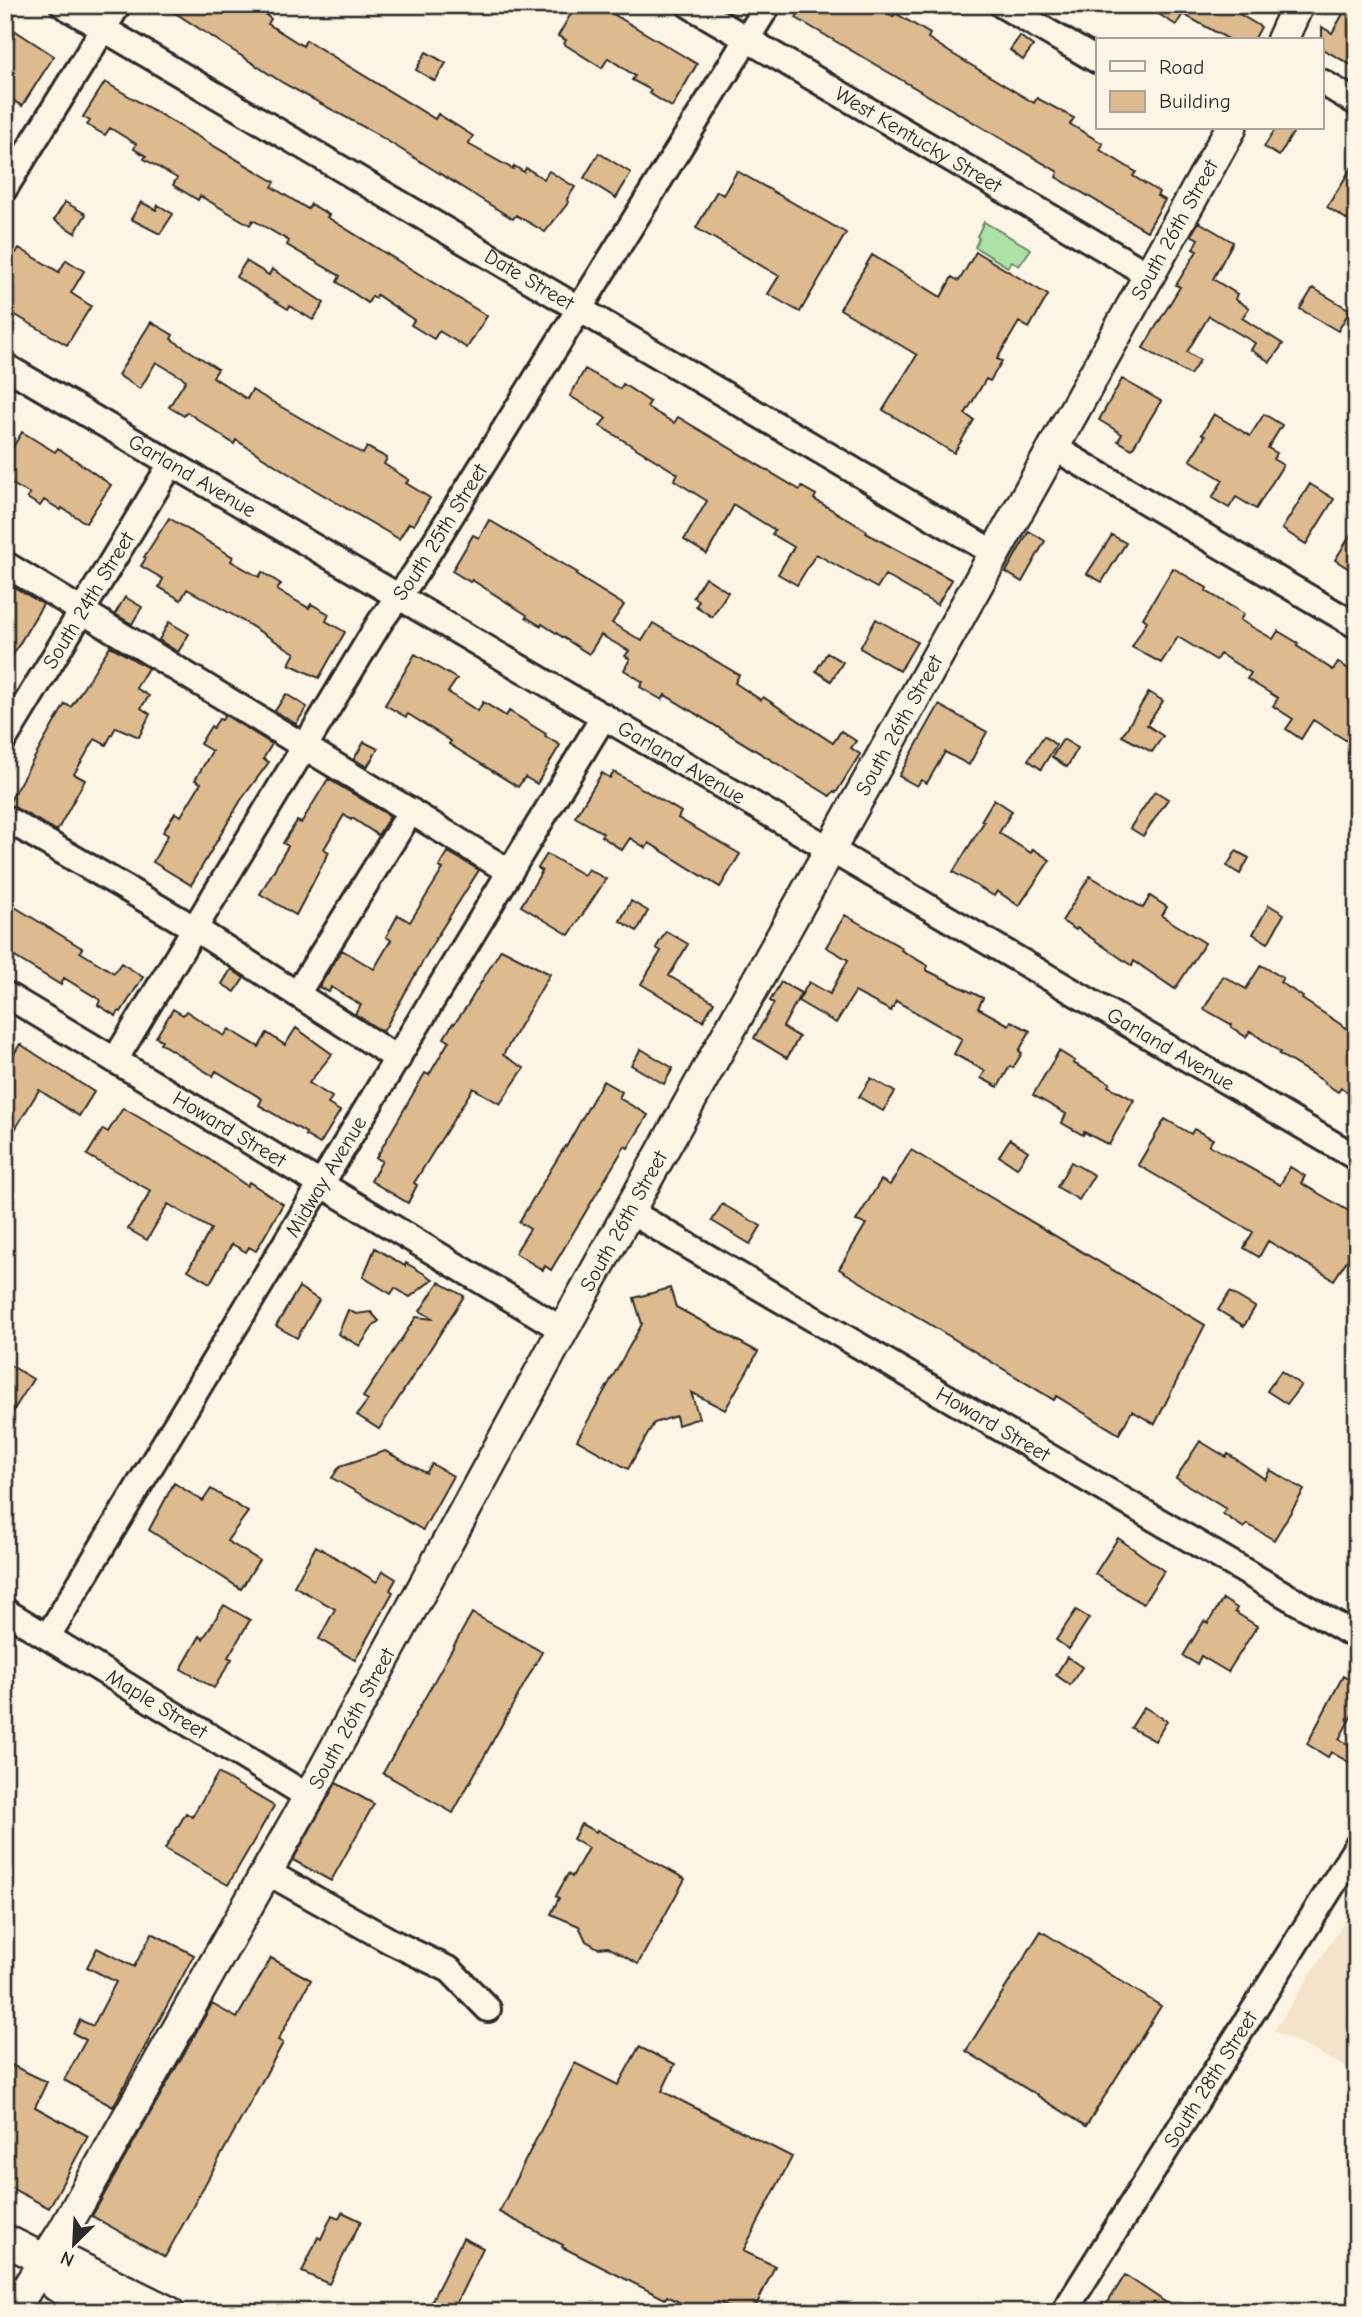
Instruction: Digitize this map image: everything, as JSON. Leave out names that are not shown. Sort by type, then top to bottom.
[{"type":"street","name":"Date Street","points":[[63,5],[994,553]]},
{"type":"street","points":[[5,188],[118,5]]},
{"type":"street","name":"West Kentucky Street","points":[[689,5],[1149,275]]},
{"type":"street","name":"South 25th Street","points":[[115,1060],[380,622],[416,572],[768,5]]},
{"type":"street","points":[[1002,5],[1096,60]]},
{"type":"street","points":[[1283,38],[1298,5]]},
{"type":"street","points":[[1324,83],[1357,103]]},
{"type":"street","name":"South 26th Street","points":[[12,2312],[43,2259],[64,2230],[309,1797],[563,1330],[1149,275],[1222,131]]},
{"type":"street","name":"Garland Avenue","points":[[5,366],[1357,1158]]},
{"type":"street","points":[[1053,447],[1357,626]]},
{"type":"street","name":"South 24th Street","points":[[5,738],[171,464]]},
{"type":"street","points":[[5,564],[510,872]]},
{"type":"street","name":"Midway Avenue","points":[[48,1636],[604,716]]},
{"type":"street","points":[[297,994],[411,811]]},
{"type":"street","points":[[5,818],[194,928],[397,1059]]},
{"type":"street","name":"Howard Street","points":[[5,993],[563,1330]]},
{"type":"street","name":"Howard Street","points":[[629,1211],[1357,1637]]},
{"type":"street","name":"Maple Street","points":[[5,1611],[309,1797]]},
{"type":"street","name":"South 28th Street","points":[[1064,2312],[1357,1846]]},
{"type":"street","points":[[267,1872],[392,1942],[450,1970],[488,2009]]},
{"type":"street","points":[[5,2241],[43,2259],[68,2262],[169,2312]]},
{"type":"street","points":[[43,2259],[55,2285],[107,2312]]},
{"type":"shaded area","points":[[1357,1902],[1357,2072],[1274,2031]]},
{"type":"green space","points":[[984,222],[1031,249],[1019,266],[1011,261],[1008,267],[975,247]]},
{"type":"building","points":[[163,5],[272,5],[266,15],[271,19],[268,24],[303,46],[306,40],[435,119],[438,114],[473,136],[468,144],[513,169],[514,166],[524,172],[526,168],[544,179],[549,171],[575,187],[567,199],[568,203],[545,232],[516,215],[513,219],[373,132],[283,83]]},
{"type":"building","points":[[576,5],[598,5],[697,64],[672,107],[649,93],[651,90],[632,80],[635,76],[608,58],[602,68],[564,44],[566,40],[558,36]]},
{"type":"building","points":[[803,5],[873,5],[893,17],[895,13],[930,34],[928,38],[951,53],[1034,103],[1037,98],[1074,118],[1070,124],[1103,144],[1100,150],[1136,172],[1133,176],[1159,192],[1157,196],[1165,200],[1147,231],[1056,177],[1058,172],[796,18]]},
{"type":"building","points":[[1144,5],[1224,5],[1261,27],[1255,38],[1226,38],[1183,14],[1176,25]]},
{"type":"building","points":[[1348,5],[1357,5],[1357,68],[1324,50],[1322,27],[1332,33]]},
{"type":"building","points":[[5,24],[54,56],[22,106],[5,95]]},
{"type":"building","points":[[1020,36],[1033,46],[1023,60],[1010,50]]},
{"type":"building","points":[[426,52],[446,63],[435,81],[416,70]]},
{"type":"building","points":[[105,82],[275,182],[272,187],[308,209],[311,204],[329,215],[327,217],[487,316],[467,348],[439,331],[434,339],[411,325],[414,320],[377,295],[375,298],[372,296],[368,303],[337,282],[340,276],[287,245],[289,241],[253,220],[250,225],[200,196],[198,200],[173,185],[177,178],[144,159],[146,156],[134,149],[136,144],[110,128],[105,135],[87,125],[90,121],[83,117]]},
{"type":"building","points":[[1275,130],[1295,130],[1279,156],[1264,147]]},
{"type":"building","points":[[599,153],[631,173],[616,198],[584,178]]},
{"type":"building","points":[[1357,159],[1357,214],[1351,222],[1327,207]]},
{"type":"building","points":[[737,171],[846,233],[800,312],[768,294],[779,276],[696,228],[717,191],[723,195]]},
{"type":"building","points":[[65,202],[86,214],[75,233],[54,220]]},
{"type":"building","points":[[141,202],[156,210],[158,205],[173,214],[160,234],[131,219]]},
{"type":"building","points":[[1199,222],[1233,242],[1213,279],[1237,294],[1235,299],[1249,308],[1242,318],[1283,344],[1270,362],[1251,350],[1255,343],[1209,316],[1187,352],[1200,360],[1190,375],[1143,348],[1180,287],[1176,285],[1197,251],[1193,249],[1198,239],[1191,235]]},
{"type":"building","points":[[5,247],[16,253],[19,248],[59,272],[66,260],[84,271],[71,293],[91,306],[67,345],[5,309]]},
{"type":"building","points":[[976,252],[1048,295],[1029,328],[1019,322],[997,359],[1002,361],[990,381],[986,379],[965,414],[974,420],[954,453],[883,410],[917,355],[840,309],[872,255],[941,297],[952,277],[959,281]]},
{"type":"building","points":[[246,261],[269,275],[272,269],[324,303],[313,320],[290,306],[288,309],[236,277]]},
{"type":"building","points":[[1313,288],[1350,310],[1338,331],[1300,309]]},
{"type":"building","points":[[151,322],[173,335],[171,339],[218,369],[213,377],[247,399],[252,390],[363,454],[367,447],[387,458],[384,464],[409,480],[406,483],[430,498],[414,525],[409,523],[399,539],[236,440],[234,444],[187,412],[184,416],[169,407],[186,380],[156,362],[140,389],[118,375]]},
{"type":"building","points":[[585,369],[620,389],[623,384],[650,402],[647,407],[674,423],[678,417],[800,490],[802,487],[816,495],[814,499],[867,531],[866,533],[952,580],[937,605],[885,575],[877,588],[816,554],[797,585],[778,574],[794,547],[772,534],[775,530],[734,505],[707,554],[684,540],[707,501],[674,480],[678,474],[600,426],[606,418],[570,396]]},
{"type":"building","points":[[1122,379],[1161,401],[1132,449],[1118,441],[1122,434],[1099,420]]},
{"type":"building","points":[[1214,414],[1250,436],[1264,414],[1282,425],[1268,448],[1277,453],[1273,459],[1283,465],[1256,509],[1236,497],[1229,508],[1212,498],[1223,480],[1190,460],[1205,436],[1202,434]]},
{"type":"building","points":[[22,432],[55,452],[58,448],[111,485],[86,523],[44,500],[40,506],[27,498],[30,494],[5,480],[5,460]]},
{"type":"building","points":[[1310,484],[1334,499],[1306,544],[1282,529]]},
{"type":"building","points":[[169,518],[233,557],[231,561],[259,577],[262,572],[281,584],[277,590],[309,608],[311,604],[329,614],[326,621],[345,632],[319,678],[289,664],[295,653],[233,615],[187,589],[181,600],[159,587],[163,579],[141,566]]},
{"type":"building","points":[[489,520],[578,573],[576,575],[624,605],[612,623],[642,641],[653,623],[739,675],[735,683],[761,700],[763,697],[833,743],[841,731],[856,741],[851,748],[860,754],[836,793],[834,791],[830,796],[665,695],[662,700],[640,687],[643,682],[624,670],[630,659],[625,656],[629,651],[601,635],[589,654],[526,617],[527,615],[472,580],[470,582],[452,571],[473,535],[479,538]]},
{"type":"building","points":[[1357,525],[1357,574],[1335,560]]},
{"type":"building","points":[[1029,531],[1045,541],[1022,582],[1006,572]]},
{"type":"building","points":[[1112,535],[1126,543],[1102,582],[1087,574]]},
{"type":"building","points":[[1173,568],[1244,614],[1240,620],[1273,639],[1278,631],[1333,670],[1338,662],[1357,675],[1357,747],[1313,720],[1301,739],[1286,729],[1293,719],[1273,706],[1278,698],[1247,679],[1251,673],[1220,654],[1216,660],[1178,637],[1161,663],[1132,647],[1147,621],[1143,618]]},
{"type":"building","points":[[705,577],[728,592],[712,617],[696,606],[699,601],[693,597]]},
{"type":"building","points":[[5,582],[43,604],[5,668]]},
{"type":"building","points":[[125,597],[142,607],[132,624],[115,614]]},
{"type":"building","points":[[876,619],[917,642],[900,671],[860,648]]},
{"type":"building","points":[[169,622],[189,634],[178,652],[159,640]]},
{"type":"building","points":[[110,646],[148,668],[136,688],[149,696],[141,708],[150,714],[139,737],[116,727],[106,745],[95,739],[74,774],[85,780],[57,831],[8,804],[65,704],[71,707]]},
{"type":"building","points":[[827,653],[843,662],[831,681],[816,671]]},
{"type":"building","points":[[415,654],[457,679],[448,692],[478,711],[483,702],[506,716],[509,711],[560,745],[537,784],[525,777],[518,787],[449,744],[451,741],[408,714],[406,717],[385,705]]},
{"type":"building","points":[[1149,692],[1163,701],[1147,725],[1163,736],[1152,752],[1122,736]]},
{"type":"building","points":[[286,694],[307,707],[296,724],[275,711]]},
{"type":"building","points":[[939,705],[987,732],[969,765],[945,752],[927,783],[921,780],[917,786],[899,776]]},
{"type":"building","points":[[225,715],[272,744],[263,759],[269,762],[241,800],[191,885],[153,862],[168,835],[163,832],[175,813],[181,816],[201,783],[195,780],[212,751],[200,744],[211,726],[213,728]]},
{"type":"building","points":[[1044,736],[1056,745],[1041,769],[1028,760]]},
{"type":"building","points":[[1063,739],[1078,748],[1067,767],[1052,757]]},
{"type":"building","points":[[364,742],[378,749],[367,767],[354,759]]},
{"type":"building","points":[[614,772],[681,812],[678,818],[740,854],[720,887],[649,843],[646,848],[630,838],[622,850],[601,836],[603,833],[575,817],[602,773],[610,778]]},
{"type":"building","points":[[328,779],[390,816],[378,835],[344,815],[324,849],[329,852],[296,915],[260,894],[288,846],[283,843],[297,821],[301,823]]},
{"type":"building","points":[[1155,791],[1168,799],[1143,836],[1130,828]]},
{"type":"building","points":[[994,799],[1012,811],[999,833],[1031,853],[1033,849],[1050,860],[1019,906],[997,891],[994,896],[953,872],[984,822],[981,821]]},
{"type":"building","points":[[1236,851],[1249,858],[1240,874],[1227,866]]},
{"type":"building","points":[[448,852],[479,870],[436,938],[383,1032],[355,1014],[361,1005],[331,987],[329,992],[319,987],[342,950],[374,969],[391,940],[386,937],[398,915],[410,922],[443,869],[439,867]]},
{"type":"building","points":[[547,854],[584,875],[588,869],[606,879],[569,935],[521,906],[542,871],[538,868]]},
{"type":"building","points":[[1090,876],[1143,908],[1150,896],[1167,907],[1162,916],[1205,943],[1175,989],[1134,961],[1132,966],[1077,928],[1076,930],[1062,921]]},
{"type":"building","points":[[5,901],[82,948],[80,952],[114,973],[121,963],[143,977],[121,1012],[116,1016],[98,1005],[100,1000],[64,978],[61,985],[5,951]]},
{"type":"building","points":[[631,901],[648,911],[637,931],[620,921]]},
{"type":"building","points":[[1269,905],[1284,914],[1268,943],[1253,934]]},
{"type":"building","points":[[845,915],[902,948],[901,950],[928,966],[926,970],[983,998],[978,1008],[1009,1025],[1011,1021],[1030,1031],[1019,1051],[1022,1053],[1013,1068],[1010,1066],[998,1087],[981,1078],[985,1071],[954,1054],[962,1039],[896,1001],[891,1011],[855,992],[836,1023],[798,1001],[809,982],[830,994],[848,960],[826,947]]},
{"type":"building","points":[[666,931],[688,944],[669,976],[714,1002],[703,1021],[641,984],[661,951],[656,948]]},
{"type":"building","points":[[501,949],[550,974],[503,1055],[524,1068],[500,1104],[473,1088],[414,1183],[417,1185],[408,1203],[371,1181],[382,1161],[376,1158],[425,1073],[429,1075],[449,1041],[444,1038],[467,1006]]},
{"type":"building","points":[[1261,965],[1283,978],[1280,982],[1303,997],[1302,999],[1357,1035],[1357,1097],[1341,1088],[1338,1092],[1279,1054],[1280,1052],[1250,1031],[1246,1037],[1231,1027],[1232,1025],[1204,1009],[1223,976],[1246,989]]},
{"type":"building","points":[[231,969],[244,978],[235,992],[222,984]]},
{"type":"building","points":[[781,982],[801,993],[783,1027],[799,1037],[787,1058],[754,1038],[774,1003],[770,1001]]},
{"type":"building","points":[[173,1009],[183,1015],[186,1011],[224,1036],[229,1029],[259,1047],[267,1033],[285,1045],[296,1028],[332,1054],[309,1083],[332,1097],[328,1104],[340,1111],[320,1144],[259,1105],[262,1099],[216,1071],[213,1076],[160,1043],[162,1040],[156,1037]]},
{"type":"building","points":[[20,1044],[94,1092],[79,1116],[39,1090],[5,1146],[5,1069]]},
{"type":"building","points":[[641,1049],[673,1068],[664,1084],[631,1065]]},
{"type":"building","points":[[1059,1051],[1075,1061],[1073,1063],[1110,1083],[1108,1086],[1134,1100],[1109,1145],[1062,1123],[1066,1114],[1033,1095]]},
{"type":"building","points":[[871,1078],[895,1092],[883,1111],[859,1097]]},
{"type":"building","points":[[603,1081],[622,1092],[619,1098],[648,1115],[628,1148],[625,1146],[551,1270],[545,1266],[543,1270],[515,1253],[530,1229],[519,1222]]},
{"type":"building","points":[[123,1108],[200,1153],[247,1186],[249,1182],[283,1204],[256,1251],[249,1247],[246,1252],[232,1244],[210,1283],[188,1270],[211,1229],[168,1204],[147,1240],[128,1229],[151,1191],[87,1155],[103,1129],[108,1132]]},
{"type":"building","points":[[1165,1119],[1191,1134],[1194,1129],[1213,1139],[1209,1145],[1280,1185],[1290,1167],[1305,1176],[1301,1183],[1357,1216],[1357,1239],[1348,1252],[1351,1254],[1334,1280],[1268,1241],[1259,1257],[1244,1248],[1253,1232],[1138,1165]]},
{"type":"building","points":[[1010,1139],[1028,1151],[1017,1168],[999,1156]]},
{"type":"building","points":[[911,1150],[1205,1325],[1155,1424],[1132,1411],[1119,1434],[1056,1396],[1054,1400],[839,1269],[866,1224],[856,1221],[881,1180],[890,1185]]},
{"type":"building","points":[[1071,1162],[1094,1175],[1079,1200],[1057,1187]]},
{"type":"building","points":[[722,1204],[761,1226],[750,1244],[712,1221]]},
{"type":"building","points":[[375,1248],[433,1279],[410,1297],[395,1288],[391,1294],[363,1277]]},
{"type":"building","points":[[439,1282],[464,1296],[379,1429],[357,1415],[368,1400],[363,1397],[416,1317],[434,1319],[420,1311]]},
{"type":"building","points":[[299,1287],[319,1300],[297,1338],[276,1326]]},
{"type":"building","points":[[670,1288],[676,1307],[758,1352],[725,1410],[691,1392],[699,1418],[678,1425],[676,1416],[654,1423],[628,1469],[577,1440],[642,1324],[634,1298]]},
{"type":"building","points":[[1230,1292],[1255,1307],[1244,1326],[1218,1310]]},
{"type":"building","points":[[348,1310],[356,1314],[371,1312],[379,1321],[360,1346],[338,1334]]},
{"type":"building","points":[[5,1362],[33,1379],[5,1424]]},
{"type":"building","points":[[1281,1371],[1301,1385],[1287,1404],[1267,1391]]},
{"type":"building","points":[[1200,1441],[1226,1457],[1228,1454],[1265,1479],[1270,1470],[1304,1490],[1274,1540],[1247,1524],[1244,1528],[1223,1514],[1226,1509],[1176,1478]]},
{"type":"building","points":[[385,1451],[426,1473],[432,1464],[453,1476],[423,1530],[332,1478],[340,1466]]},
{"type":"building","points":[[174,1483],[203,1501],[211,1489],[248,1512],[227,1541],[259,1560],[241,1589],[149,1530]]},
{"type":"building","points":[[1118,1538],[1164,1571],[1143,1604],[1095,1574]]},
{"type":"building","points":[[316,1546],[377,1582],[383,1571],[396,1579],[390,1590],[393,1592],[355,1660],[319,1639],[335,1609],[294,1586]]},
{"type":"building","points":[[1223,1599],[1237,1608],[1235,1612],[1257,1626],[1228,1672],[1201,1656],[1197,1664],[1183,1656],[1204,1621],[1208,1623]]},
{"type":"building","points":[[224,1605],[250,1620],[228,1657],[232,1659],[214,1688],[181,1669],[200,1636],[203,1639]]},
{"type":"building","points":[[1076,1610],[1089,1618],[1069,1649],[1056,1640]]},
{"type":"building","points":[[472,1613],[542,1652],[453,1813],[383,1773]]},
{"type":"building","points":[[1067,1657],[1082,1667],[1070,1685],[1056,1675]]},
{"type":"building","points":[[1343,1676],[1357,1685],[1357,1706],[1339,1739],[1357,1749],[1357,1767],[1331,1752],[1328,1757],[1307,1744]]},
{"type":"building","points":[[1144,1707],[1167,1721],[1155,1741],[1131,1728]]},
{"type":"building","points":[[218,1773],[274,1806],[228,1885],[165,1849],[186,1813],[192,1817]]},
{"type":"building","points":[[336,1783],[374,1804],[331,1881],[293,1860]]},
{"type":"building","points":[[581,1824],[596,1832],[597,1830],[685,1879],[638,1964],[608,1947],[598,1948],[586,1941],[579,1926],[551,1914],[559,1898],[556,1896],[568,1874],[572,1877],[588,1848],[573,1839]]},
{"type":"building","points":[[1041,1931],[1161,2006],[1086,2126],[966,2051]]},
{"type":"building","points":[[152,1933],[194,1955],[113,2107],[64,2080],[86,2040],[73,2033],[80,2020],[93,2026],[116,1982],[87,1967],[97,1948],[134,1967]]},
{"type":"building","points":[[271,1958],[311,1980],[278,2040],[283,2043],[165,2257],[92,2216],[212,2004],[237,2018]]},
{"type":"building","points":[[639,2047],[675,2064],[662,2091],[792,2157],[743,2251],[775,2266],[753,2312],[737,2312],[718,2302],[713,2312],[699,2312],[667,2296],[665,2299],[499,2212],[575,2063],[618,2085]]},
{"type":"building","points":[[5,2062],[47,2082],[35,2107],[88,2136],[49,2208],[5,2185]]},
{"type":"building","points":[[342,2212],[361,2221],[329,2284],[302,2272],[318,2237],[321,2239],[332,2215],[339,2218]]},
{"type":"building","points":[[463,2238],[483,2248],[452,2312],[426,2312]]},
{"type":"building","points":[[1125,2275],[1143,2287],[1180,2312],[1102,2312]]}]
